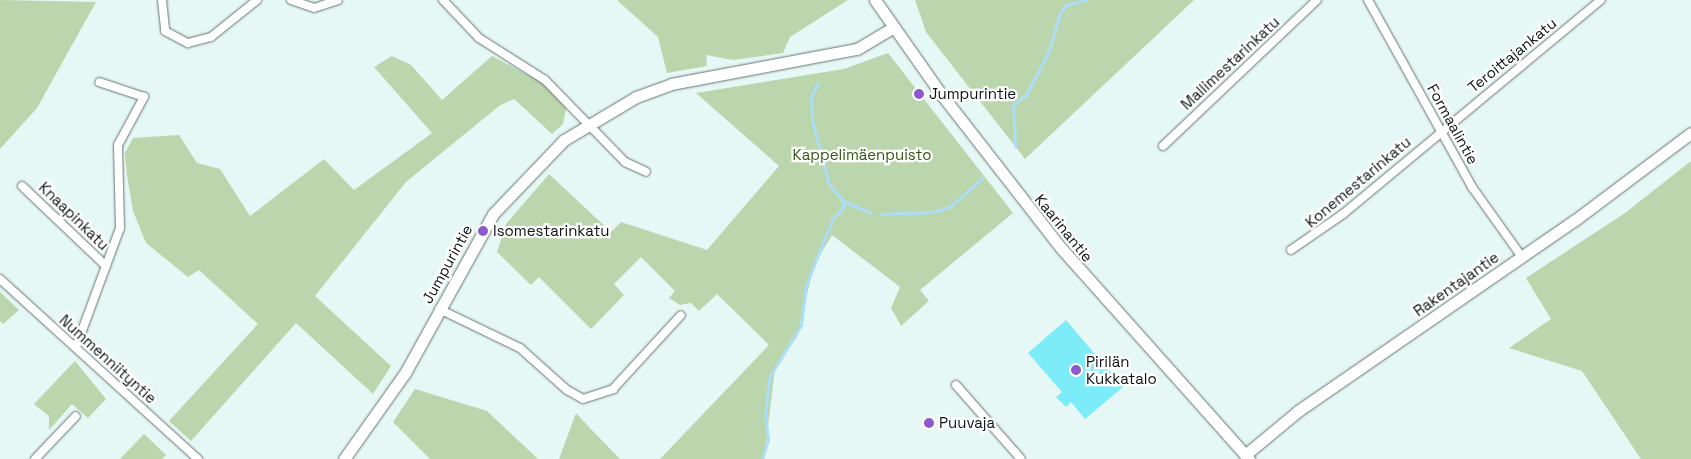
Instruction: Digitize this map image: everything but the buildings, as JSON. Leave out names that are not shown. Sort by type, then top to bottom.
[{"type":"street","points":[[162,0],[165,31],[196,43],[257,0]]},
{"type":"street","points":[[292,0],[314,8],[338,0]]},
{"type":"street","points":[[443,0],[480,38],[545,80],[590,129],[625,162],[646,172]]},
{"type":"street","name":"Kaarinantie","points":[[876,0],[894,27],[1061,248],[1244,458]]},
{"type":"street","name":"Mallimestarinkatu","points":[[1163,146],[1317,0]]},
{"type":"street","name":"Formaalintie","points":[[1368,0],[1472,187],[1522,257]]},
{"type":"street","name":"Teroittajankatu","points":[[1440,130],[1601,0]]},
{"type":"street","name":"Jumpurintie","points":[[344,459],[391,396],[477,238],[508,194],[543,158],[590,129],[636,97],[671,84],[857,49],[894,27]]},
{"type":"street","points":[[76,347],[122,217],[118,145],[144,97],[99,82]]},
{"type":"street","name":"Konemestarinkatu","points":[[1291,250],[1343,214],[1440,130]]},
{"type":"street","name":"Rakentajantie","points":[[1244,458],[1298,411],[1522,257],[1691,133]]},
{"type":"street","name":"Knaapinkatu","points":[[22,186],[106,266]]},
{"type":"street","name":"Nummenniityntie","points":[[0,279],[198,459]]},
{"type":"street","points":[[439,309],[520,348],[567,390],[583,399],[613,389],[681,315]]},
{"type":"street","points":[[956,386],[1020,459]]},
{"type":"street","points":[[35,459],[76,416]]},
{"type":"green space","points":[[0,0],[96,2],[37,108],[0,149]]},
{"type":"green space","points":[[617,0],[848,0],[790,37],[783,53],[733,60],[706,55],[707,66],[667,73],[658,37]]},
{"type":"green space","points":[[915,0],[1194,0],[1025,159],[926,32]]},
{"type":"green space","name":"Kappelimäenpuisto","points":[[888,53],[1013,213],[920,290],[929,301],[901,326],[891,308],[900,287],[832,235],[814,265],[797,337],[775,368],[764,459],[660,459],[769,345],[717,294],[699,311],[691,303],[680,305],[669,298],[675,291],[641,257],[614,284],[624,295],[591,329],[539,277],[531,285],[497,252],[506,224],[549,174],[611,232],[621,222],[707,250],[779,166],[696,93],[844,69]]},
{"type":"green space","points":[[392,56],[411,65],[442,100],[492,56],[544,84],[566,108],[563,124],[552,134],[514,99],[499,106],[406,182],[315,296],[391,366],[373,394],[296,323],[191,441],[169,421],[258,324],[199,270],[188,277],[146,243],[133,211],[125,153],[133,138],[179,135],[197,163],[220,169],[250,216],[324,159],[354,190],[432,133],[374,67]]},
{"type":"green space","points":[[1691,161],[1691,459],[1641,459],[1582,371],[1509,348],[1551,319],[1526,278],[1625,213]]},
{"type":"green space","points":[[0,292],[19,310],[3,324],[0,321]]},
{"type":"green space","points":[[75,361],[106,399],[88,418],[72,404],[49,430],[49,416],[34,404]]},
{"type":"green space","points":[[415,389],[487,411],[538,459],[430,459],[393,422]]},
{"type":"green space","points":[[576,413],[588,426],[620,459],[559,459]]},
{"type":"green space","points":[[144,434],[166,455],[162,459],[120,459]]},
{"type":"waterway","points":[[1015,146],[1013,105],[1026,95],[1048,53],[1060,13],[1066,5],[1085,0]]},
{"type":"waterway","points":[[762,459],[768,439],[765,415],[770,376],[801,325],[806,285],[833,218],[843,208],[843,201],[829,184],[812,120],[811,96],[818,83]]},
{"type":"waterway","points":[[880,214],[933,212],[951,206],[982,178]]},
{"type":"waterway","points":[[843,201],[871,213]]},
{"type":"place","name":"Jumpurintie","points":[[919,94]]},
{"type":"place","name":"Isomestarinkatu","points":[[483,231]]},
{"type":"place","name":"Pirilän Kukkatalo","points":[[1076,370]]},
{"type":"place","name":"Puuvaja","points":[[929,423]]}]
